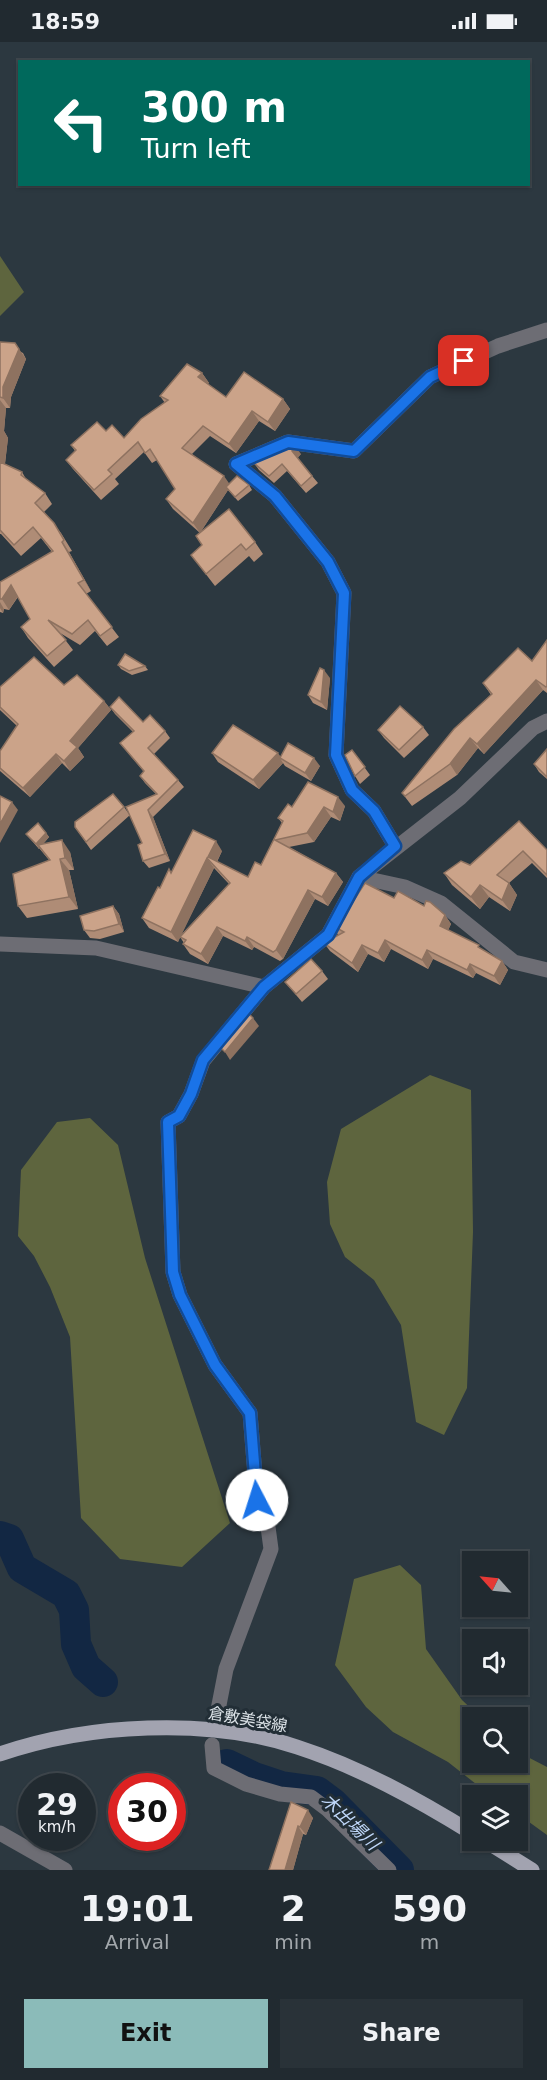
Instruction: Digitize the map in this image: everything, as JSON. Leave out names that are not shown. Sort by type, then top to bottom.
[{"type":"main road","name":"倉敷美袋線","points":[[0,1754],[59,1737],[95,1731],[199,1729],[250,1736],[295,1746],[350,1767],[419,1802],[462,1827]]},
{"type":"main road","points":[[502,1851],[532,1870]]},
{"type":"street","points":[[395,846],[374,811],[352,790],[336,755],[344,593],[328,562],[275,496],[236,464],[288,442],[354,451],[430,377],[498,346],[547,330]]},
{"type":"street","points":[[219,1710],[226,1669],[270,1549],[268,1527],[257,1500],[250,1413],[215,1365],[180,1295],[173,1272],[168,1122],[179,1116],[191,1094],[203,1060],[264,987],[328,935],[359,877],[395,846],[460,798],[533,728],[547,721]]},
{"type":"street","points":[[359,877],[405,887],[441,903],[514,962],[547,970]]},
{"type":"street","points":[[0,944],[96,948],[264,987]]},
{"type":"street","points":[[212,1745],[214,1768],[246,1784],[280,1794],[311,1797],[327,1809],[389,1870]]},
{"type":"street","points":[[0,1833],[65,1870]]},
{"type":"green space","points":[[0,256],[24,292],[0,316]]},
{"type":"green space","points":[[430,1075],[471,1090],[473,1232],[467,1388],[444,1435],[416,1422],[401,1325],[374,1280],[345,1257],[330,1224],[327,1182],[341,1129]]},
{"type":"green space","points":[[90,1118],[118,1145],[145,1258],[230,1523],[182,1567],[120,1559],[81,1518],[70,1337],[50,1287],[34,1256],[18,1236],[21,1170],[57,1122]]},
{"type":"green space","points":[[400,1565],[421,1585],[426,1649],[469,1707],[462,1707],[462,1773],[448,1762],[393,1732],[366,1707],[335,1665],[354,1579]]},
{"type":"green space","points":[[528,1757],[547,1767],[547,1835],[528,1821],[528,1785],[477,1785],[462,1773],[528,1773]]},
{"type":"building","points":[[0,342],[15,343],[19,349],[3,387],[3,398],[0,397]]},
{"type":"building","points":[[187,364],[202,373],[198,377],[226,397],[244,372],[283,399],[268,422],[252,411],[229,444],[203,426],[182,448],[224,476],[193,523],[166,499],[175,489],[150,449],[145,453],[138,442],[108,470],[112,474],[94,490],[66,460],[76,450],[71,445],[97,422],[106,431],[112,425],[124,438],[141,419],[168,400],[160,396]]},
{"type":"building","points":[[284,445],[295,446],[292,451],[312,476],[301,486],[282,464],[269,476],[254,463],[265,453]]},
{"type":"building","points":[[0,462],[22,472],[21,475],[45,493],[35,503],[54,523],[64,540],[62,542],[84,580],[78,583],[112,627],[100,636],[88,620],[72,634],[48,620],[66,640],[47,656],[21,627],[30,619],[11,585],[0,599],[0,582],[53,551],[33,527],[14,545],[0,530]]},
{"type":"building","points":[[237,476],[249,485],[235,497],[226,487]]},
{"type":"building","points":[[229,509],[255,542],[246,550],[241,544],[206,574],[191,555],[202,545],[196,536]]},
{"type":"building","points":[[547,640],[547,686],[536,680],[477,744],[470,738],[450,764],[405,796],[402,793],[454,729],[492,694],[483,683],[518,648],[532,661]]},
{"type":"building","points":[[125,654],[145,666],[129,671],[118,665]]},
{"type":"building","points":[[34,657],[64,685],[77,675],[104,701],[70,741],[77,747],[64,761],[56,754],[23,788],[0,768],[0,751],[18,724],[0,707],[0,687]]},
{"type":"building","points":[[320,668],[324,670],[321,702],[308,695]]},
{"type":"building","points":[[119,697],[143,722],[150,715],[165,731],[148,748],[178,780],[148,810],[165,854],[143,861],[138,845],[142,843],[126,807],[157,794],[140,776],[144,771],[120,743],[134,731],[110,707]]},
{"type":"building","points":[[400,706],[423,727],[399,750],[378,730]]},
{"type":"building","points":[[233,725],[278,753],[253,780],[212,753]]},
{"type":"building","points":[[288,743],[314,758],[305,773],[280,758]]},
{"type":"building","points":[[547,749],[547,777],[534,764]]},
{"type":"building","points":[[352,750],[365,767],[355,776],[345,755]]},
{"type":"building","points":[[308,782],[338,797],[333,812],[324,807],[307,833],[275,840],[336,873],[322,897],[308,890],[276,950],[273,952],[247,937],[245,941],[217,927],[201,954],[183,944],[186,940],[180,937],[230,883],[207,858],[171,932],[142,918],[169,869],[171,873],[193,830],[216,841],[208,857],[248,877],[255,862],[261,865],[283,821],[278,818],[288,804],[292,807]]},
{"type":"building","points":[[113,794],[124,807],[86,842],[75,827],[75,822]]},
{"type":"building","points":[[0,796],[12,802],[0,824]]},
{"type":"building","points":[[519,821],[547,850],[547,875],[523,851],[497,875],[509,883],[502,900],[480,885],[471,897],[444,873],[461,861],[470,865]]},
{"type":"building","points":[[38,823],[46,833],[36,844],[26,834]]},
{"type":"building","points":[[62,840],[65,858],[60,859],[69,897],[18,906],[13,874],[50,860],[38,845]]},
{"type":"building","points":[[365,883],[394,898],[398,891],[424,906],[426,901],[430,902],[445,915],[440,926],[479,945],[478,947],[502,961],[494,976],[470,964],[467,970],[427,950],[422,960],[385,940],[378,953],[362,945],[352,963],[324,943],[344,932],[333,926],[339,915],[343,917]]},
{"type":"building","points":[[113,906],[119,924],[94,931],[84,930],[80,916]]},
{"type":"building","points":[[311,959],[322,971],[296,994],[285,982]]},
{"type":"building","points":[[248,1013],[253,1018],[225,1052],[217,1044]]},
{"type":"building","points":[[291,1802],[308,1810],[300,1827],[298,1826],[285,1870],[269,1870]]},
{"type":"waterway","name":"木出場川","points":[[0,1536],[9,1539],[22,1568],[66,1594],[74,1610],[76,1644],[86,1667],[103,1682]]},
{"type":"waterway","name":"木出場川","points":[[227,1764],[254,1777],[281,1786],[317,1791],[333,1803],[399,1870]]},
{"type":"route","points":[[257,1500],[250,1413],[215,1365],[180,1295],[173,1272],[168,1122],[179,1116],[191,1094],[203,1060],[251,1006],[264,987],[328,935],[359,877],[395,846],[374,811],[352,790],[336,755],[344,593],[328,562],[275,496],[236,464],[288,442],[354,451],[430,377],[464,361]]}]
